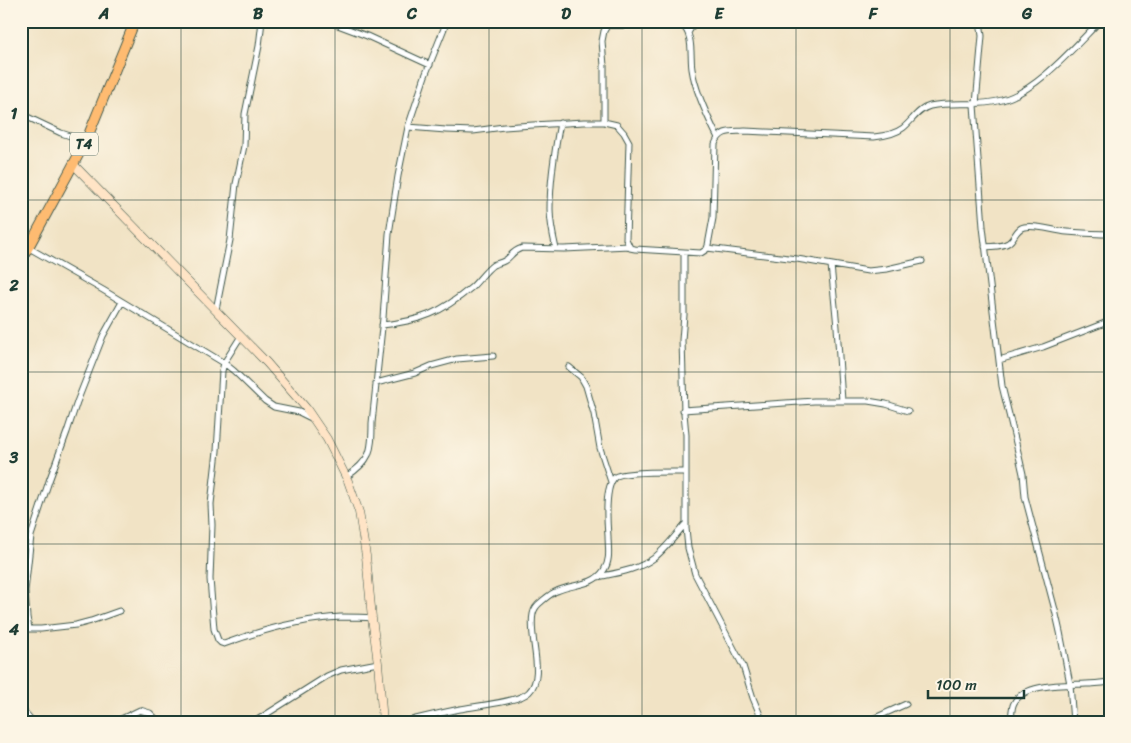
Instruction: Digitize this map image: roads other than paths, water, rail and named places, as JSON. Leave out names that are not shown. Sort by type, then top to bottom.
[{"type":"highway","name":"T4","points":[[21,261],[86,142],[135,21]]},
{"type":"main road","points":[[73,164],[216,310],[291,390],[327,439],[346,478],[359,512],[366,556],[383,722]]},
{"type":"street","points":[[216,310],[230,240],[236,184],[244,146],[245,114],[259,46],[262,21]]},
{"type":"street","points":[[327,21],[367,36],[430,65]]},
{"type":"street","points":[[346,478],[362,465],[368,456],[372,441],[389,234],[398,176],[408,127],[447,21]]},
{"type":"street","points":[[688,34],[695,21]]},
{"type":"street","points":[[980,21],[982,36],[975,104],[985,247],[1002,386],[1023,474],[1025,498],[1055,610],[1070,684],[1073,722]]},
{"type":"street","points":[[1092,21],[1092,29]]},
{"type":"street","points":[[382,325],[423,318],[437,312],[472,286],[492,265],[503,262],[513,252],[522,248],[556,249],[629,246],[634,249],[684,253],[704,252],[707,248],[713,218],[716,144],[722,134],[734,132],[874,138],[892,134],[903,128],[920,111],[928,106],[975,104],[1002,100],[1021,93],[1042,78],[1100,21],[1110,31]]},
{"type":"street","points":[[604,122],[602,41],[608,23],[617,27],[661,23],[675,24],[681,25],[688,34],[694,80],[708,120],[718,138]]},
{"type":"street","points":[[21,114],[61,133],[86,142]]},
{"type":"street","points":[[408,127],[473,131],[560,123],[604,122],[617,125],[624,132],[629,142],[626,233],[629,246]]},
{"type":"street","points":[[556,249],[550,210],[556,143],[560,123]]},
{"type":"street","points":[[985,247],[1009,243],[1013,240],[1018,230],[1025,226],[1066,232],[1110,234]]},
{"type":"street","points":[[29,248],[224,363],[274,407],[299,412],[314,419]]},
{"type":"street","points":[[707,248],[797,259],[868,271],[922,261]]},
{"type":"street","points":[[684,253],[682,340],[688,548],[696,574],[743,666],[763,722]]},
{"type":"street","points":[[830,265],[837,327],[842,401]]},
{"type":"street","points":[[29,629],[26,617],[25,591],[31,536],[48,481],[77,402],[103,336],[122,302]]},
{"type":"street","points":[[999,360],[1044,347],[1110,321]]},
{"type":"street","points":[[241,336],[224,363],[222,371],[217,451],[211,504],[210,579],[212,620],[218,640],[224,644],[261,631],[312,620],[342,617],[372,618]]},
{"type":"street","points":[[376,383],[415,373],[457,358],[493,356]]},
{"type":"street","points":[[569,367],[581,377],[589,393],[600,448],[610,482]]},
{"type":"street","points":[[683,410],[814,401],[868,401],[908,411]]},
{"type":"street","points":[[404,722],[518,698],[529,693],[537,677],[532,630],[533,613],[536,606],[556,591],[589,582],[606,568],[609,549],[607,503],[610,482],[616,476],[626,473],[686,472]]},
{"type":"street","points":[[595,578],[624,571],[652,559],[666,547],[686,523]]},
{"type":"street","points":[[21,629],[41,629],[76,624],[119,611]]},
{"type":"street","points":[[254,722],[327,676],[341,670],[378,663]]},
{"type":"street","points":[[1012,722],[1012,705],[1021,694],[1036,688],[1110,682]]},
{"type":"street","points":[[866,722],[906,704]]},
{"type":"street","points":[[21,708],[33,722]]},
{"type":"street","points":[[115,722],[140,710],[150,714],[159,722]]}]
